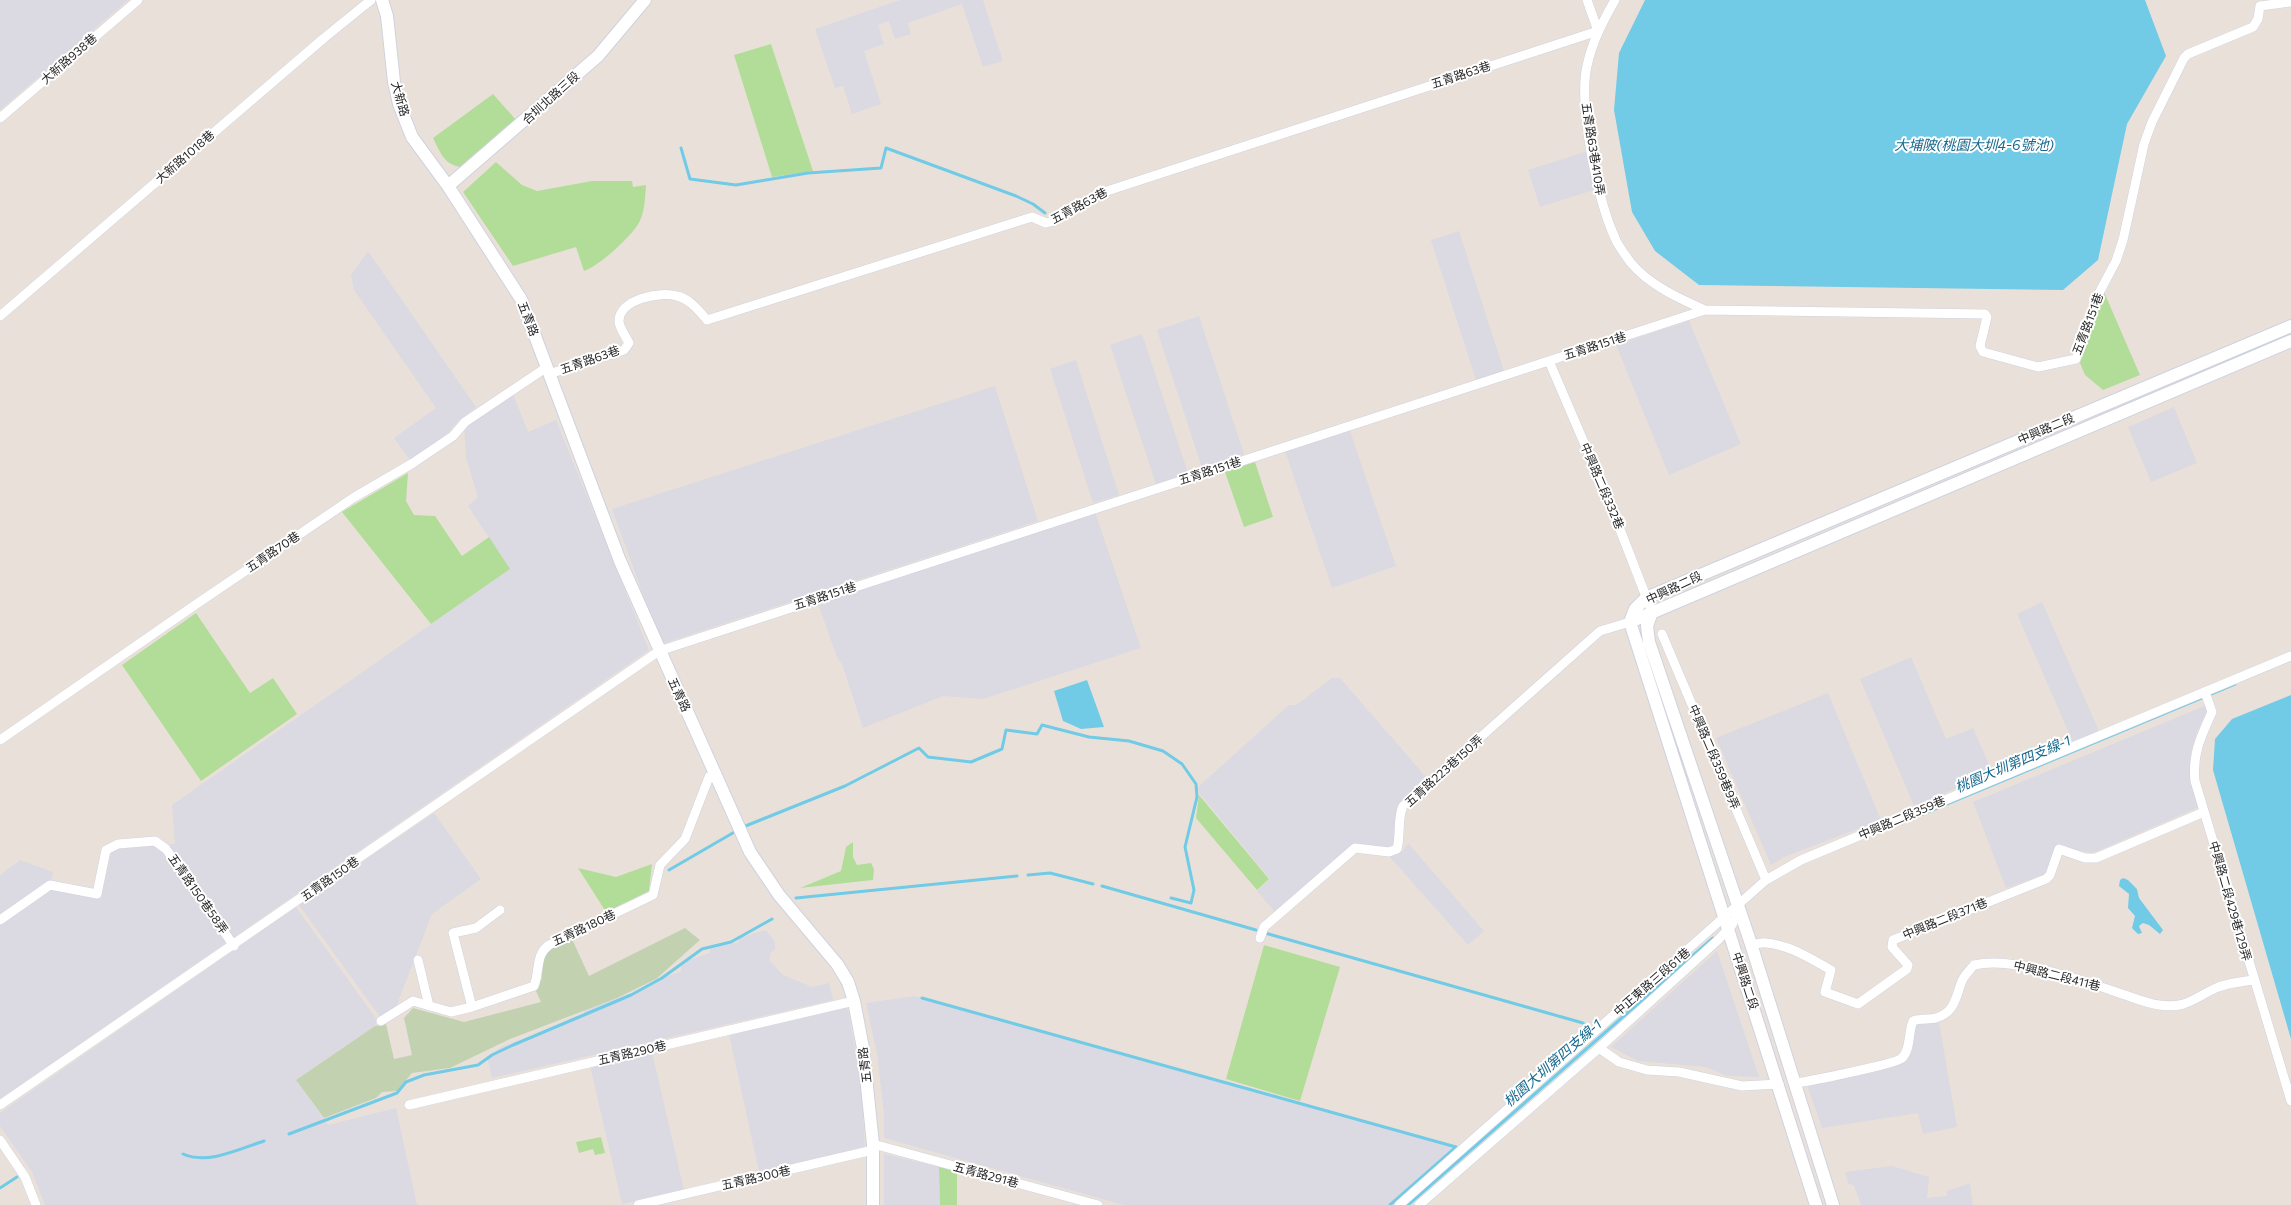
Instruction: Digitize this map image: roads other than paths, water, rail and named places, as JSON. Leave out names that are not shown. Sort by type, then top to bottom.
[{"type":"street","name":"大新路938巷","points":[[0,118],[138,0]]},
{"type":"street","name":"大新路1018巷","points":[[0,316],[371,0]]},
{"type":"street","name":"大新路","points":[[382,0],[399,104],[412,137],[448,186]]},
{"type":"street","name":"合圳北路三段","points":[[448,186],[598,56],[644,0]]},
{"type":"street","points":[[1588,0],[1598,32]]},
{"type":"street","points":[[1598,32],[1615,0]]},
{"type":"street","name":"五青路151巷","points":[[658,651],[1705,310],[1985,314],[1987,317],[1980,346],[1983,352],[2038,367],[2076,359],[2099,293],[2116,261],[2123,240],[2144,144],[2152,122],[2184,58],[2188,54],[2254,27],[2258,19],[2260,6],[2291,2]]},
{"type":"street","name":"五青路63巷410弄","points":[[1598,32],[1586,67],[1584,104],[1599,192],[1615,239],[1632,265],[1658,286],[1705,310]]},
{"type":"street","name":"五青路63巷","points":[[548,370],[624,350],[629,343],[619,323],[620,316],[628,305],[644,297],[660,294],[678,296],[692,304],[707,320],[1032,217],[1046,223],[1054,221],[1066,210],[1107,191],[1598,32]]},
{"type":"street","name":"五青路","points":[[448,186],[521,299],[620,561],[658,651],[716,773],[750,852],[779,895],[837,964],[848,982],[864,1048],[873,1147],[873,1205]]},
{"type":"street","name":"中興路二段","points":[[1834,1205],[1740,906],[1649,642],[1647,626],[1652,612],[1927,496],[2192,376],[2291,326]]},
{"type":"street","name":"中興路二段","points":[[1816,1205],[1779,1084],[1630,622],[1635,609],[1646,598],[1922,482],[2192,376],[2291,341]]},
{"type":"street","name":"中興路二段332巷","points":[[1549,361],[1609,501],[1652,612]]},
{"type":"street","name":"五青路70巷","points":[[0,740],[345,504],[445,441],[465,422],[548,370]]},
{"type":"street","points":[[1922,482],[1927,496]]},
{"type":"street","points":[[1630,622],[1652,612]]},
{"type":"street","name":"五青路223巷150弄","points":[[1260,938],[1264,926],[1355,848],[1389,852],[1397,849],[1400,840],[1400,812],[1403,806],[1600,631],[1630,622]]},
{"type":"street","name":"中興路二段359巷9弄","points":[[1662,634],[1766,880]]},
{"type":"street","name":"五青路150巷","points":[[0,1105],[234,946],[658,651]]},
{"type":"street","name":"中興路二段359巷","points":[[1726,924],[1740,906],[1766,880],[1801,860],[2206,695],[2291,656]]},
{"type":"street","name":"中興路二段429巷129弄","points":[[2206,695],[2212,712],[2199,740],[2193,762],[2195,781],[2253,980],[2291,1101]]},
{"type":"street","name":"五青路180巷","points":[[382,1021],[413,1002],[451,1012],[472,1007],[534,986],[538,974],[541,950],[653,895],[660,865],[685,839],[709,777],[716,773]]},
{"type":"street","name":"中興路二段371巷","points":[[1751,944],[1759,945],[1765,942],[1796,950],[1831,970],[1825,992],[1858,1004],[1907,969],[1908,965],[1892,947],[1893,940],[2046,878],[2050,875],[2059,849],[2085,858],[2096,858],[2204,812]]},
{"type":"street","name":"五青路150巷58弄","points":[[0,920],[50,886],[97,894],[106,850],[118,844],[155,840],[166,849],[234,946]]},
{"type":"street","points":[[472,1007],[453,933],[476,928],[500,910]]},
{"type":"street","points":[[1419,1205],[1599,1048],[1726,924]]},
{"type":"street","name":"中正東路三段61巷","points":[[1399,1205],[1726,924]]},
{"type":"street","points":[[418,960],[429,1006]]},
{"type":"street","name":"中興路二段411巷","points":[[1796,1083],[1839,1076],[1898,1061],[1906,1051],[1913,1021],[1937,1018],[1949,1010],[1958,997],[1961,983],[1974,965],[2001,964],[2033,968],[2158,1005],[2172,1006],[2199,999],[2216,988],[2253,980]]},
{"type":"street","name":"五青路290巷","points":[[409,1105],[854,1001]]},
{"type":"street","points":[[1599,1048],[1619,1062],[1648,1070],[1679,1072],[1742,1086],[1796,1083]]},
{"type":"street","points":[[0,1140],[25,1177],[36,1205]]},
{"type":"street","name":"五青路300巷","points":[[638,1205],[873,1147]]},
{"type":"street","name":"五青路291巷","points":[[873,1147],[1098,1205]]},
{"type":"water","name":"大埔陂(桃園大圳4-6號池)","points":[[1645,0],[2145,0],[2166,56],[2127,124],[2098,260],[2063,290],[1699,285],[1655,251],[1632,212],[1614,110],[1619,53]]},
{"type":"water","points":[[1087,680],[1104,727],[1081,729],[1063,721],[1054,691]]},
{"type":"water","points":[[2291,695],[2291,1039],[2213,770],[2215,739],[2232,719]]},
{"type":"water","points":[[2123,878],[2128,880],[2137,889],[2139,898],[2163,930],[2160,934],[2149,925],[2143,923],[2139,926],[2142,933],[2138,934],[2132,928],[2135,916],[2128,908],[2129,894],[2119,886],[2120,880]]},
{"type":"waterway","points":[[681,148],[690,179],[736,185],[808,173],[881,168],[886,148],[1016,196],[1033,204],[1045,213]]},
{"type":"waterway","name":"桃園大圳第四支線-1","points":[[1901,823],[2235,684]]},
{"type":"waterway","points":[[743,827],[845,786],[919,748],[928,757],[971,762],[1002,749],[1006,730],[1037,734],[1042,725],[1089,737],[1129,741],[1163,751],[1182,764],[1196,784],[1197,797],[1185,847],[1194,890],[1191,903],[1171,898]]},
{"type":"waterway","points":[[669,870],[738,830]]},
{"type":"waterway","points":[[1028,875],[1050,873],[1093,884]]},
{"type":"waterway","points":[[796,898],[1017,876]]},
{"type":"waterway","points":[[1102,886],[1256,930]]},
{"type":"waterway","points":[[289,1134],[397,1093],[406,1082],[424,1075],[478,1065],[492,1055],[513,1045],[631,995],[662,978],[702,949],[731,942],[772,919]]},
{"type":"waterway","points":[[1265,933],[1583,1023],[1590,1030]]},
{"type":"waterway","name":"桃園大圳第四支線-1","points":[[1408,1205],[1713,938]]},
{"type":"waterway","points":[[922,998],[1456,1147],[1390,1205]]},
{"type":"waterway","points":[[183,1154],[193,1157],[213,1157],[234,1152],[264,1141]]},
{"type":"waterway","points":[[0,1188],[17,1177]]}]
